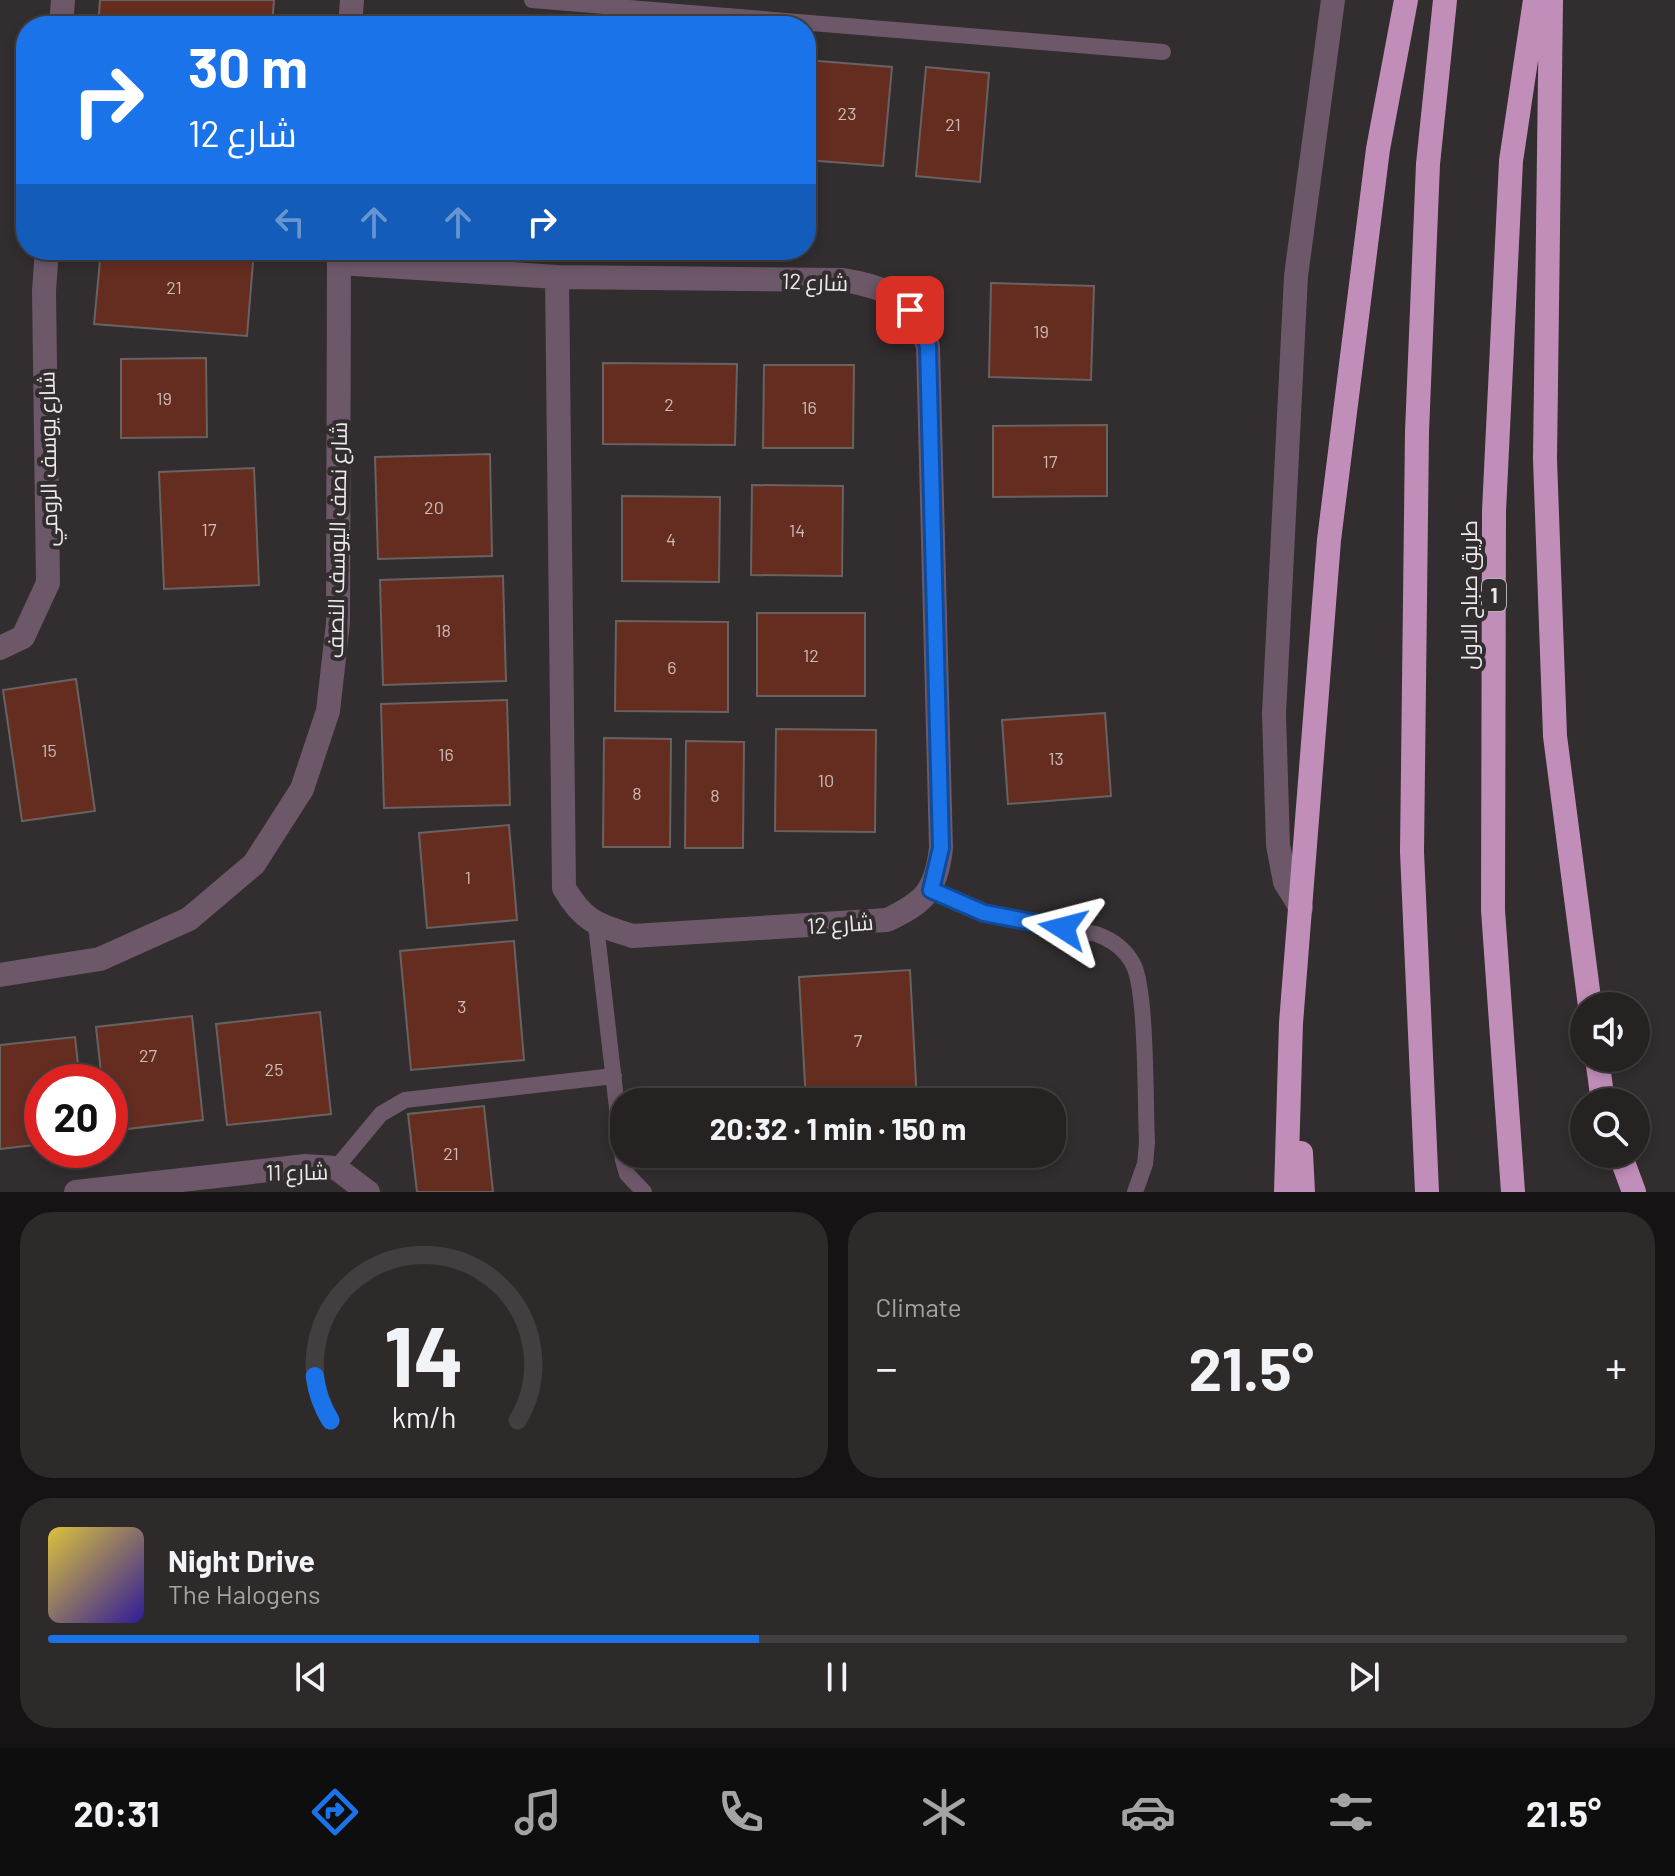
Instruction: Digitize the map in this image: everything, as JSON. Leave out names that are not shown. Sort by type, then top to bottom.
[{"type":"highway","points":[[1286,1192],[1291,1023],[1329,540],[1378,149],[1406,0]]},
{"type":"highway","points":[[1427,1192],[1412,852],[1417,432],[1428,164],[1445,0]]},
{"type":"highway","name":"طريق صباح الاول","points":[[1513,1192],[1493,910],[1494,511],[1511,161],[1535,0]]},
{"type":"highway","points":[[1551,0],[1545,459],[1555,736],[1588,992]]},
{"type":"highway","points":[[1291,1023],[1303,1192]]},
{"type":"highway","points":[[1613,1168],[1617,1192]]},
{"type":"highway","points":[[1625,1168],[1634,1192]]},
{"type":"street","points":[[1301,908],[1285,882],[1278,845],[1274,714],[1296,276],[1333,0]]},
{"type":"street","name":"شارع يوسف الرومي","points":[[0,648],[23,637],[48,583],[47,260]]},
{"type":"street","name":"شارع نصف اليوسف النصف","points":[[0,975],[100,959],[189,919],[254,864],[302,789],[328,711],[338,623],[339,260]]},
{"type":"street","name":"شارع 12","points":[[381,260],[557,277],[843,280],[875,285],[899,298],[921,322],[928,347],[941,848],[931,890],[915,906],[887,920],[633,936],[596,925]]},
{"type":"street","points":[[557,277],[564,888],[577,910],[596,925]]},
{"type":"street","name":"شارع 11","points":[[76,1192],[305,1166],[336,1168],[368,1192]]},
{"type":"lane","points":[[532,0],[726,16]]},
{"type":"lane","points":[[816,23],[1163,52]]},
{"type":"lane","points":[[931,890],[984,913],[1096,934],[1120,947],[1129,957],[1139,982],[1147,1142],[1145,1164],[1135,1192]]},
{"type":"lane","points":[[596,925],[623,1160],[627,1174],[644,1192]]},
{"type":"lane","points":[[336,1168],[381,1114],[405,1100],[614,1076]]},
{"type":"building","points":[[100,0],[274,0],[273,16],[99,16]]},
{"type":"building","points":[[816,61],[892,67],[883,166],[816,161]]},
{"type":"building","points":[[926,67],[989,73],[980,182],[916,176]]},
{"type":"building","points":[[100,260],[253,260],[247,336],[94,324]]},
{"type":"building","points":[[991,283],[1094,286],[1091,380],[989,377]]},
{"type":"building","points":[[206,358],[207,437],[121,438],[121,359]]},
{"type":"building","points":[[603,363],[737,364],[735,445],[603,444]]},
{"type":"building","points":[[764,365],[854,365],[853,448],[763,448]]},
{"type":"building","points":[[1107,425],[1107,496],[993,497],[993,426]]},
{"type":"building","points":[[490,454],[492,556],[378,559],[375,457]]},
{"type":"building","points":[[254,468],[259,585],[164,589],[159,472]]},
{"type":"building","points":[[752,485],[843,486],[842,576],[751,575]]},
{"type":"building","points":[[622,496],[720,497],[719,582],[622,581]]},
{"type":"building","points":[[503,576],[506,681],[383,685],[380,580]]},
{"type":"building","points":[[757,613],[865,613],[865,696],[757,696]]},
{"type":"building","points":[[616,621],[728,622],[728,712],[615,711]]},
{"type":"building","points":[[76,679],[95,811],[22,821],[3,690]]},
{"type":"building","points":[[507,700],[510,805],[384,808],[381,704]]},
{"type":"building","points":[[1105,713],[1111,796],[1008,804],[1002,720]]},
{"type":"building","points":[[776,729],[876,730],[875,832],[775,831]]},
{"type":"building","points":[[604,738],[671,739],[670,847],[603,847]]},
{"type":"building","points":[[686,741],[744,742],[743,848],[685,848]]},
{"type":"building","points":[[509,825],[517,920],[427,928],[419,833]]},
{"type":"building","points":[[514,941],[524,1060],[411,1070],[400,951]]},
{"type":"building","points":[[910,970],[916,1088],[805,1088],[799,977]]},
{"type":"building","points":[[320,1012],[331,1114],[227,1125],[216,1024]]},
{"type":"building","points":[[192,1016],[203,1120],[128,1129],[128,1064],[100,1064],[96,1027]]},
{"type":"building","points":[[75,1037],[78,1064],[24,1064],[24,1146],[0,1149],[0,1045]]},
{"type":"building","points":[[484,1106],[493,1192],[417,1192],[408,1114]]},
{"type":"route","points":[[910,310],[921,322],[928,347],[941,848],[931,890],[984,913],[1063,928]]}]
